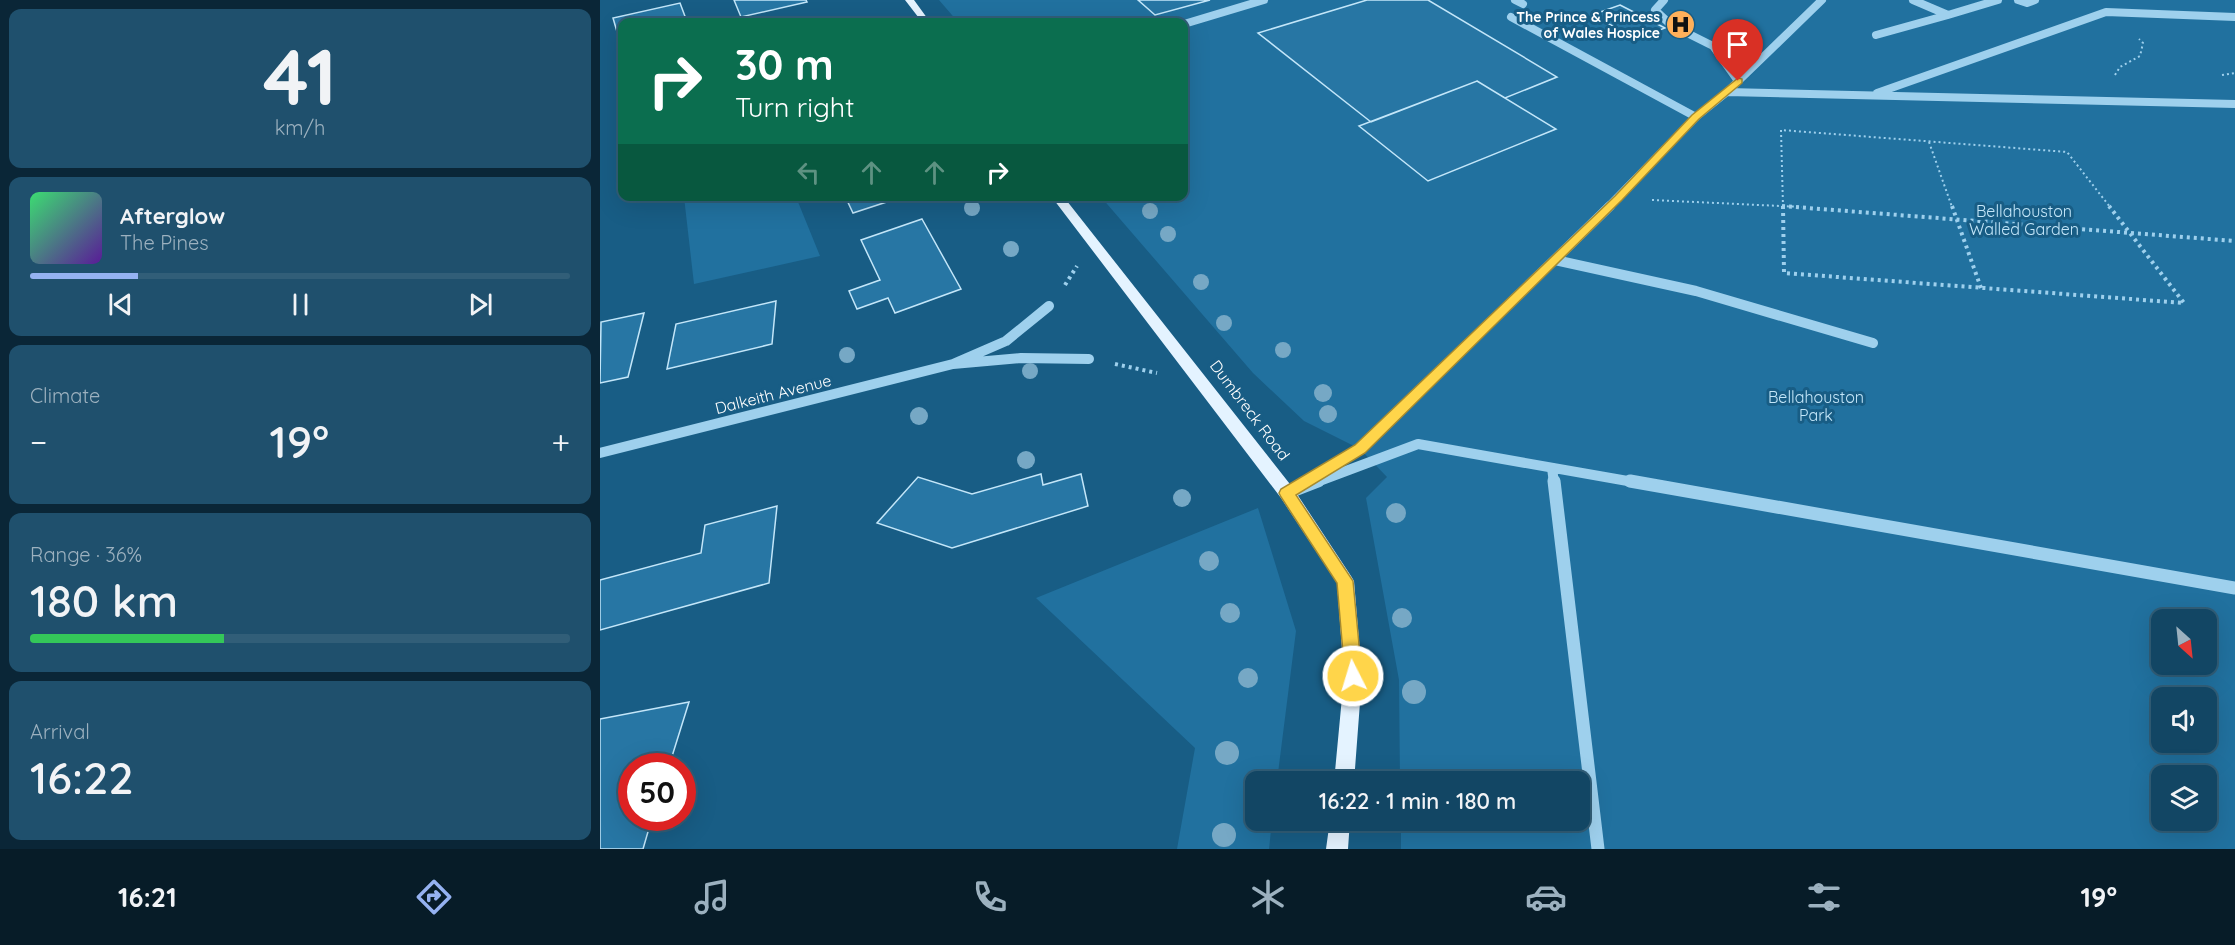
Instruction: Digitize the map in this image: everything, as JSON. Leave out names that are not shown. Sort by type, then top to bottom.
[{"type":"main road","points":[[909,0],[923,18]]},
{"type":"main road","name":"Dumbreck Road","points":[[1061,201],[1287,493],[1345,581],[1353,676],[1345,771]]},
{"type":"main road","points":[[1337,849],[1339,831]]},
{"type":"street","points":[[1515,0],[1523,4]]},
{"type":"street","points":[[1664,0],[1655,10],[1671,25],[1713,46],[1738,81]]},
{"type":"street","points":[[1287,493],[1360,449],[1618,198],[1696,117],[1727,92],[1822,0]]},
{"type":"street","points":[[1913,0],[1948,15]]},
{"type":"street","points":[[1876,34],[1998,0]]},
{"type":"street","points":[[2018,0],[2027,3],[2035,0]]},
{"type":"street","points":[[1188,23],[1258,1]]},
{"type":"street","points":[[1870,95],[2106,12],[2235,16]]},
{"type":"street","points":[[1511,17],[1696,117]]},
{"type":"street","points":[[1727,92],[2235,104]]},
{"type":"street","points":[[1555,260],[1696,291],[1873,344]]},
{"type":"street","name":"Dalkeith Avenue","points":[[953,364],[1006,341],[1050,306]]},
{"type":"street","name":"Dalkeith Avenue","points":[[600,453],[953,364],[1008,357],[1051,356],[1089,359]]},
{"type":"street","points":[[1287,493],[1418,444],[2235,588]]},
{"type":"street","points":[[1552,468],[1598,849]]},
{"type":"path","points":[[2123,80],[2114,75],[2120,67],[2140,56],[2143,43],[2135,36]]},
{"type":"path","points":[[1781,130],[1929,142],[2067,152],[2184,303],[1784,273],[1781,130]]},
{"type":"path","points":[[1929,142],[1981,288]]},
{"type":"path","points":[[1618,198],[1783,206],[2235,241]]},
{"type":"path","points":[[1050,306],[1092,242]]},
{"type":"path","points":[[1089,359],[1204,385]]},
{"type":"green space","name":"Bellahouston Park","points":[[939,0],[2235,0],[2235,849],[1401,849],[1401,831],[1590,831],[1590,771],[1400,771],[1399,680],[1366,498],[1387,477],[1360,449],[1304,421],[1253,373],[1104,201],[1188,201],[1188,18],[955,18]]},
{"type":"green space","points":[[684,201],[798,201],[820,256],[694,284]]},
{"type":"green space","points":[[1258,508],[1296,631],[1278,771],[1245,771],[1245,831],[1271,831],[1269,849],[1177,849],[1195,748],[1036,598]]},
{"type":"building","points":[[734,0],[806,0],[807,2],[741,17]]},
{"type":"building","points":[[1138,0],[1210,0],[1155,15]]},
{"type":"building","points":[[1367,0],[1428,0],[1557,77],[1505,98],[1477,81],[1371,122],[1258,33]]},
{"type":"building","points":[[680,3],[686,18],[618,18],[618,35],[613,18]]},
{"type":"building","points":[[1620,5],[1665,28],[1637,39],[1592,15]]},
{"type":"building","points":[[1477,81],[1556,129],[1428,181],[1359,126]]},
{"type":"building","points":[[847,201],[890,201],[853,213]]},
{"type":"building","points":[[922,219],[961,289],[895,313],[888,298],[857,309],[849,291],[880,280],[861,240]]},
{"type":"building","points":[[776,301],[772,344],[667,369],[676,324]]},
{"type":"building","points":[[644,313],[628,377],[600,383],[601,322]]},
{"type":"building","points":[[1041,474],[1043,485],[1081,474],[1088,506],[952,548],[877,523],[918,477],[972,494]]},
{"type":"building","points":[[777,506],[769,583],[600,630],[600,580],[701,553],[705,525]]},
{"type":"building","points":[[689,702],[673,753],[618,753],[618,831],[648,831],[643,849],[600,849],[600,719]]},
{"type":"place","name":"The Prince & Princess of Wales Hospice","points":[[1681,25]]},
{"type":"route","points":[[1353,676],[1345,581],[1287,493],[1360,449],[1618,198],[1696,117],[1738,81]]},
{"type":"park label","name":"Bellahouston Walled Garden","points":[[2024,220]]}]
